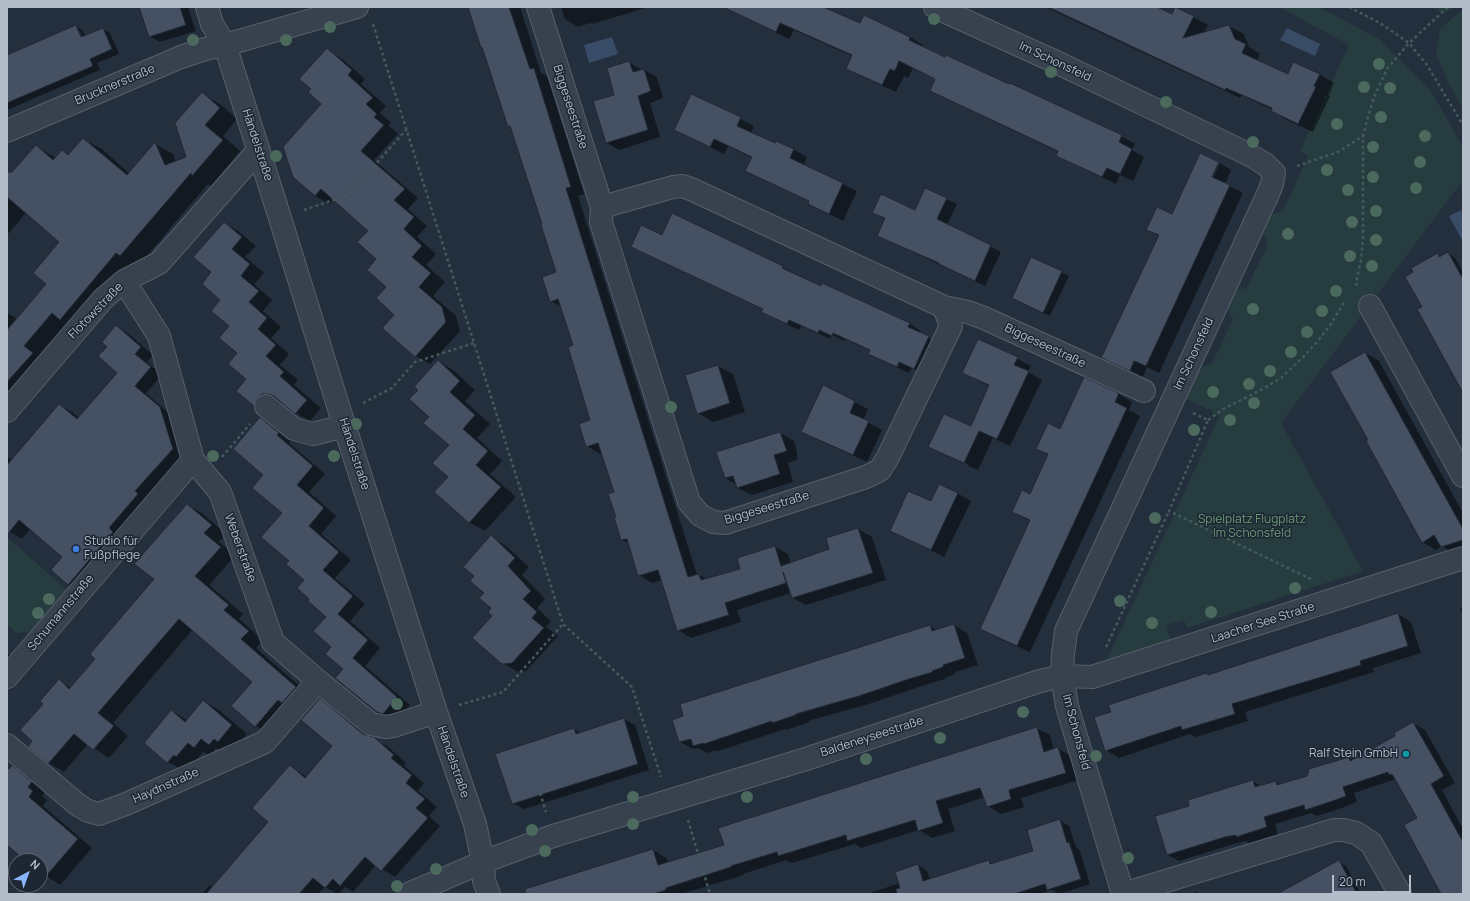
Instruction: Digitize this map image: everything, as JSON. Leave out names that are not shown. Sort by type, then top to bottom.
[{"type":"street","name":"Händelstraße","points":[[207,7],[212,24],[225,45],[436,712],[475,824],[483,862],[484,881],[489,894]]},
{"type":"street","name":"Biggeseestraße","points":[[538,7],[602,207],[601,222],[689,502],[700,515],[713,522],[725,523],[866,477],[880,470],[888,457],[950,326],[944,307]]},
{"type":"street","name":"Im Schonsfeld","points":[[934,7],[1056,62],[1250,155],[1265,164],[1274,172],[1272,184],[1268,194],[1170,403],[1066,631],[1062,676],[1067,706],[1123,894]]},
{"type":"street","points":[[225,45],[364,14]]},
{"type":"street","name":"Brucknerstraße","points":[[7,131],[182,57],[205,49],[225,45]]},
{"type":"street","name":"Flotowstraße","points":[[7,411],[103,300],[124,281],[159,263],[258,151]]},
{"type":"street","name":"Biggeseestraße","points":[[602,207],[673,187],[682,186],[691,189],[944,307],[968,312],[984,318],[1144,391]]},
{"type":"street","name":"Weberstraße","points":[[124,281],[159,336],[199,468],[220,492],[273,642],[371,724],[385,727],[393,726],[436,712]]},
{"type":"street","points":[[1370,306],[1463,476]]},
{"type":"street","points":[[266,406],[294,429],[313,434],[343,420]]},
{"type":"street","name":"Schumannstraße","points":[[7,677],[199,468]]},
{"type":"street","name":"Laacher See Straße","points":[[1062,676],[1092,677],[1463,558]]},
{"type":"street","name":"Baldeneyseestraße","points":[[675,799],[806,758],[1040,681],[1062,676]]},
{"type":"street","name":"Haydnstraße","points":[[7,744],[78,805],[88,811],[99,814],[126,804],[265,742],[318,681]]},
{"type":"street","points":[[408,894],[483,862],[554,836],[675,799]]},
{"type":"street","points":[[1123,894],[1334,830],[1343,830],[1356,833],[1371,843],[1400,894]]},
{"type":"path","points":[[1349,7],[1380,23],[1409,43],[1431,71],[1463,125]]},
{"type":"path","points":[[1352,289],[1356,283],[1361,260],[1363,238],[1363,136],[1374,97],[1387,69],[1409,43],[1448,7]]},
{"type":"path","points":[[364,14],[407,129],[563,624],[632,687],[710,894]]},
{"type":"path","points":[[280,218],[348,195],[407,129]]},
{"type":"path","points":[[1274,172],[1338,152],[1363,136]]},
{"type":"path","points":[[1356,283],[1370,306]]},
{"type":"path","points":[[1092,677],[1169,511],[1208,420],[1225,408],[1281,378],[1317,342],[1329,327],[1348,296]]},
{"type":"path","points":[[343,420],[392,388],[415,362],[474,343]]},
{"type":"path","points":[[1170,403],[1208,420]]},
{"type":"path","points":[[199,468],[218,462],[266,406]]},
{"type":"path","points":[[1169,511],[1322,584],[1328,602]]},
{"type":"path","points":[[436,712],[503,692],[563,624]]},
{"type":"green space","name":"Spielplatz Flugplatz Im Schonsfeld","points":[[1279,7],[1319,7],[1379,39],[1431,91],[1463,147],[1463,189],[1460,184],[1281,423],[1363,571],[1187,628],[1184,620],[1166,625],[1172,644],[1105,664],[1219,417],[1210,410],[1186,399],[1200,367],[1212,364],[1233,319],[1227,307],[1234,290],[1247,288],[1268,244],[1262,230],[1270,215],[1283,211],[1308,156],[1300,151],[1349,45]]},
{"type":"green space","points":[[1431,7],[1457,7],[1442,13]]},
{"type":"green space","points":[[1462,10],[1463,108],[1448,83],[1436,54],[1440,29]]},
{"type":"green space","points":[[7,537],[68,591],[33,632],[16,633],[7,624]]},
{"type":"water","points":[[1287,28],[1320,44],[1315,56],[1280,40]]},
{"type":"water","points":[[612,37],[618,54],[589,63],[584,45]]},
{"type":"water","points":[[1461,210],[1463,213],[1463,242],[1449,216]]},
{"type":"building","points":[[139,7],[180,7],[186,25],[149,37]]},
{"type":"building","points":[[468,7],[509,7],[530,69],[534,68],[571,187],[566,188],[688,577],[699,574],[701,580],[740,569],[737,558],[775,546],[781,566],[829,549],[826,538],[858,528],[873,573],[792,598],[783,572],[786,583],[725,603],[729,615],[677,631],[658,570],[638,576],[627,539],[621,540],[614,517],[616,517],[608,494],[614,492],[598,443],[586,447],[579,424],[590,420],[568,347],[573,345],[558,299],[550,302],[542,277],[556,272],[510,126],[508,127]]},
{"type":"building","points":[[723,7],[823,7],[860,23],[864,15],[910,37],[909,40],[945,57],[946,55],[1009,84],[1010,83],[1122,135],[1119,142],[1132,149],[1120,174],[1107,168],[1102,177],[1056,156],[1058,151],[930,91],[935,79],[899,61],[895,71],[890,69],[882,85],[846,69],[852,55],[780,23],[776,32]]},
{"type":"building","points":[[1048,7],[1157,7],[1172,14],[1175,7],[1194,16],[1183,38],[1229,25],[1235,39],[1246,44],[1242,53],[1288,74],[1293,62],[1320,74],[1314,86],[1316,87],[1298,124],[1271,111],[1272,108],[1226,88],[1225,90]]},
{"type":"building","points":[[76,25],[81,37],[103,28],[112,49],[90,59],[93,66],[7,103],[7,55]]},
{"type":"building","points":[[327,48],[352,70],[348,75],[373,98],[366,104],[377,114],[374,117],[384,125],[361,151],[405,189],[394,200],[414,217],[404,229],[422,246],[412,257],[431,273],[419,287],[442,307],[446,322],[415,357],[382,328],[394,315],[376,298],[386,287],[367,270],[376,259],[357,242],[368,231],[321,189],[315,196],[293,177],[283,147],[321,104],[308,92],[311,89],[299,79]]},
{"type":"building","points":[[629,61],[633,72],[644,69],[651,91],[638,96],[648,130],[606,143],[593,101],[614,95],[607,68]]},
{"type":"building","points":[[202,92],[220,108],[205,125],[223,140],[192,176],[191,173],[120,256],[116,253],[60,320],[52,313],[24,346],[33,353],[7,382],[7,330],[46,284],[33,273],[59,242],[7,197],[7,172],[12,172],[36,145],[53,160],[62,150],[68,155],[83,138],[127,175],[155,142],[165,165],[186,157],[175,123]]},
{"type":"building","points":[[691,94],[741,117],[737,126],[775,143],[776,141],[794,149],[790,158],[843,183],[829,214],[808,204],[809,201],[745,171],[752,157],[714,139],[710,147],[674,130]]},
{"type":"building","points":[[1200,153],[1219,162],[1212,177],[1230,185],[1146,366],[1134,361],[1130,371],[1101,358],[1159,235],[1146,230],[1157,207],[1172,214]]},
{"type":"building","points":[[925,188],[947,198],[937,219],[991,245],[975,281],[939,263],[877,236],[885,218],[872,213],[881,194],[915,210]]},
{"type":"building","points":[[672,213],[783,266],[782,268],[821,286],[822,283],[910,323],[908,327],[929,336],[914,369],[899,362],[897,367],[868,354],[870,350],[833,333],[832,336],[819,330],[818,333],[789,320],[787,324],[761,312],[763,309],[631,247],[641,225],[662,235]]},
{"type":"building","points":[[224,222],[242,237],[232,249],[250,264],[241,276],[259,291],[249,302],[267,318],[258,329],[276,345],[266,356],[284,372],[280,376],[307,400],[295,414],[274,396],[262,394],[257,398],[254,406],[236,391],[246,379],[228,364],[237,353],[219,338],[229,326],[211,311],[220,300],[202,284],[211,272],[193,257]]},
{"type":"building","points":[[1448,252],[1463,279],[1463,393],[1417,309],[1422,307],[1405,277],[1413,272],[1411,268],[1438,253],[1439,257]]},
{"type":"building","points":[[1031,257],[1062,271],[1043,313],[1012,298]]},
{"type":"building","points":[[116,325],[141,347],[135,354],[151,367],[135,386],[160,407],[173,449],[135,491],[138,494],[109,528],[113,532],[68,585],[51,570],[62,557],[19,520],[7,535],[7,465],[59,404],[77,419],[117,373],[98,356],[107,347],[102,342]]},
{"type":"building","points":[[978,339],[1018,357],[1014,365],[1029,371],[997,439],[979,431],[964,463],[928,447],[944,414],[971,426],[989,385],[962,373]]},
{"type":"building","points":[[1365,352],[1463,529],[1463,540],[1441,547],[1434,535],[1422,543],[1366,441],[1368,440],[1330,372]]},
{"type":"building","points":[[438,360],[460,381],[450,392],[475,415],[463,429],[488,451],[476,465],[501,487],[469,523],[434,492],[448,477],[432,463],[449,445],[423,423],[429,417],[409,399],[418,390],[414,387]]},
{"type":"building","points":[[718,365],[730,403],[697,414],[685,375]]},
{"type":"building","points":[[1084,377],[1119,393],[1115,402],[1127,408],[1017,646],[980,629],[1030,520],[1012,512],[1022,490],[1030,494],[1048,454],[1036,449],[1048,423],[1060,429]]},
{"type":"building","points":[[823,385],[855,401],[850,413],[869,421],[853,455],[801,432]]},
{"type":"building","points":[[260,417],[279,433],[277,435],[313,466],[297,485],[324,508],[309,526],[339,552],[323,570],[353,596],[338,614],[368,640],[353,658],[397,697],[383,714],[377,712],[335,678],[343,669],[325,654],[331,647],[313,631],[326,617],[308,601],[309,599],[297,588],[304,580],[286,564],[289,561],[261,537],[282,513],[252,488],[263,475],[233,449]]},
{"type":"building","points":[[780,432],[787,451],[774,455],[780,474],[737,488],[733,476],[725,478],[716,452]]},
{"type":"building","points":[[939,484],[958,493],[931,550],[890,531],[908,491],[931,501]]},
{"type":"building","points":[[187,504],[212,525],[204,533],[221,547],[195,576],[229,605],[224,610],[249,631],[241,639],[296,687],[282,703],[278,700],[255,727],[231,706],[252,682],[179,619],[98,713],[114,726],[93,750],[74,734],[48,764],[28,747],[32,741],[20,730],[43,704],[40,701],[59,679],[69,689],[95,659],[90,654],[154,579],[134,564]]},
{"type":"building","points":[[491,535],[515,558],[508,566],[531,591],[523,599],[537,612],[532,618],[544,628],[512,663],[502,664],[472,638],[492,616],[488,612],[491,608],[479,598],[484,593],[470,581],[474,576],[463,567]]},
{"type":"building","points":[[1398,613],[1408,646],[1360,661],[1361,665],[1232,704],[1235,714],[1182,730],[1181,726],[1105,751],[1094,717],[1111,712],[1108,705],[1207,673],[1208,675]]},
{"type":"building","points":[[954,624],[965,658],[943,665],[943,667],[932,671],[933,672],[859,696],[796,714],[772,723],[772,721],[704,744],[693,746],[691,739],[679,742],[672,720],[683,716],[680,704],[930,625],[932,631]]},
{"type":"building","points":[[320,698],[363,734],[374,737],[394,755],[391,758],[412,775],[406,783],[425,799],[416,808],[428,818],[381,871],[365,857],[340,886],[333,879],[325,888],[313,878],[299,894],[206,894],[268,822],[252,808],[290,765],[305,778],[332,746],[301,720]]},
{"type":"building","points":[[203,700],[232,725],[218,742],[214,739],[209,745],[201,739],[194,748],[188,743],[176,757],[174,755],[167,763],[144,743],[171,710],[185,722]]},
{"type":"building","points":[[624,718],[638,764],[512,804],[495,754],[574,728],[576,734]]},
{"type":"building","points":[[1413,722],[1444,776],[1431,784],[1463,842],[1463,894],[1441,894],[1404,825],[1417,818],[1392,774],[1389,775],[1388,772],[1343,787],[1346,796],[1330,802],[1305,810],[1304,805],[1264,817],[1267,827],[1236,837],[1236,835],[1225,837],[1167,855],[1155,816],[1189,806],[1188,800],[1253,780],[1255,787],[1276,781],[1277,785],[1307,776],[1309,769],[1349,757],[1350,761],[1395,736],[1394,733]]},
{"type":"building","points":[[1037,727],[1044,752],[1058,747],[1066,773],[1009,790],[1011,799],[987,807],[980,788],[936,801],[943,823],[918,831],[915,820],[847,841],[846,835],[778,856],[777,852],[731,866],[666,888],[666,890],[653,894],[526,894],[525,889],[653,849],[658,865],[724,845],[718,828]]},
{"type":"building","points":[[12,765],[32,782],[28,787],[33,791],[29,797],[78,839],[48,874],[48,853],[16,853],[7,845],[7,768],[9,769]]},
{"type":"building","points":[[1060,819],[1067,843],[1069,842],[1081,879],[1047,890],[1045,884],[1014,894],[897,894],[896,889],[900,888],[895,872],[918,864],[923,881],[989,860],[990,864],[1033,851],[1027,830]]},
{"type":"building","points":[[1339,860],[1357,894],[1277,894]]},
{"type":"place","name":"Studio für Fußpflege","points":[[76,549]]},
{"type":"place","name":"Ralf Stein GmbH","points":[[1406,754]]}]
